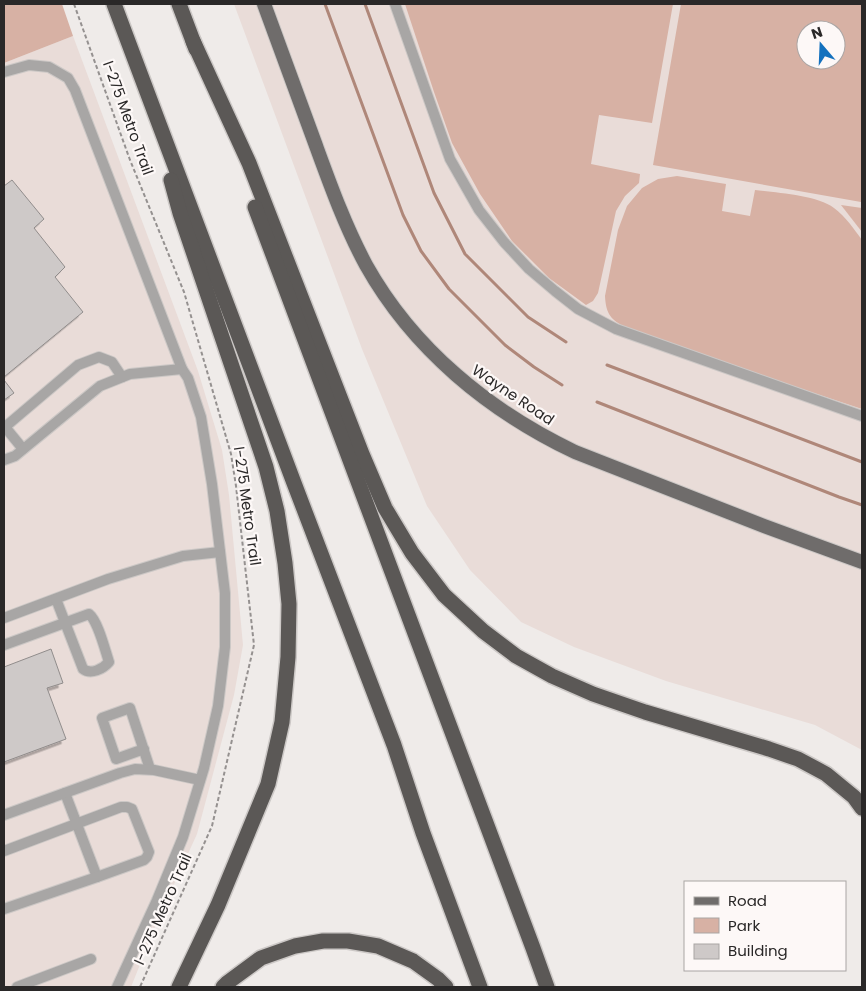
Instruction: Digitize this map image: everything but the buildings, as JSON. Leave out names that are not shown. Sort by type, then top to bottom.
[{"type":"highway","points":[[114,4],[394,744],[423,833],[480,987]]},
{"type":"highway","points":[[179,4],[547,987]]},
{"type":"highway","points":[[193,41],[249,163],[362,454],[385,508],[412,553],[444,595],[483,631],[516,656],[552,676],[593,694],[645,712],[798,759],[826,774],[854,797],[862,808]]},
{"type":"highway","points":[[138,68],[180,213],[266,467],[277,511],[289,604],[288,657],[282,722],[268,784],[218,905],[179,987]]},
{"type":"highway","points":[[223,987],[261,958],[295,946],[323,941],[348,941],[378,946],[413,961],[446,987]]},
{"type":"highway","points":[[533,948],[552,987]]},
{"type":"main road","name":"Wayne Road","points":[[264,4],[333,192],[356,244],[394,308],[426,346],[462,381],[517,421],[568,449],[764,526],[862,562]]},
{"type":"lane","points":[[395,4],[450,158],[479,210],[504,242],[554,291],[578,309],[616,329],[862,416]]},
{"type":"lane","points":[[4,72],[29,65],[50,67],[68,78],[75,90],[182,369],[188,378],[201,417],[212,484],[225,593],[225,647],[218,706],[184,837],[117,987]]},
{"type":"lane","points":[[24,448],[4,428],[78,365],[99,357],[112,362],[122,377]]},
{"type":"lane","points":[[4,460],[15,456],[100,386],[130,374],[182,369]]},
{"type":"lane","points":[[4,618],[108,580],[183,556],[220,552]]},
{"type":"lane","points":[[4,645],[65,623],[89,614],[92,615],[96,624],[109,662],[106,666],[91,672],[86,672],[83,669],[65,623],[56,599]]},
{"type":"lane","points":[[144,749],[116,759],[102,718],[130,708],[144,749],[150,769]]},
{"type":"lane","points":[[4,815],[120,772],[135,769],[150,769],[200,780]]},
{"type":"lane","points":[[65,793],[97,877]]},
{"type":"lane","points":[[4,851],[121,807],[127,807],[132,809],[149,852],[144,860],[4,909]]},
{"type":"lane","points":[[17,987],[91,959]]},
{"type":"path","name":"I-275 Metro Trail","points":[[74,4],[130,160],[184,292],[230,454],[236,486],[254,645],[212,826],[140,987]]},
{"type":"shaded area","points":[[234,4],[862,4],[862,750],[815,725],[666,681],[574,647],[521,622],[470,570],[427,506],[362,349]]},
{"type":"shaded area","points":[[73,36],[198,371],[222,450],[229,495],[243,645],[234,695],[197,834],[159,917],[131,987],[4,987],[4,63]]},
{"type":"green space","points":[[4,4],[62,4],[73,36],[4,63]]},
{"type":"green space","points":[[405,4],[673,4],[652,123],[599,115],[591,164],[640,174],[639,183],[625,196],[616,211],[598,293],[593,301],[586,305],[549,278],[512,241],[480,194],[452,143]]},
{"type":"green space","points":[[681,4],[862,4],[861,202],[653,165]]},
{"type":"green space","points":[[677,176],[726,184],[722,211],[750,216],[755,190],[818,200],[834,208],[850,223],[862,240],[862,409],[626,328],[610,316],[605,296],[618,230],[627,206],[642,188],[658,179]]},
{"type":"green space","points":[[841,205],[862,208],[862,232]]},
{"type":"waterway","points":[[325,4],[403,215],[421,251],[449,289],[505,345],[562,385]]},
{"type":"waterway","points":[[365,4],[434,193],[465,254],[528,317],[566,342]]},
{"type":"waterway","points":[[607,365],[862,462]]},
{"type":"waterway","points":[[597,402],[862,505]]}]
